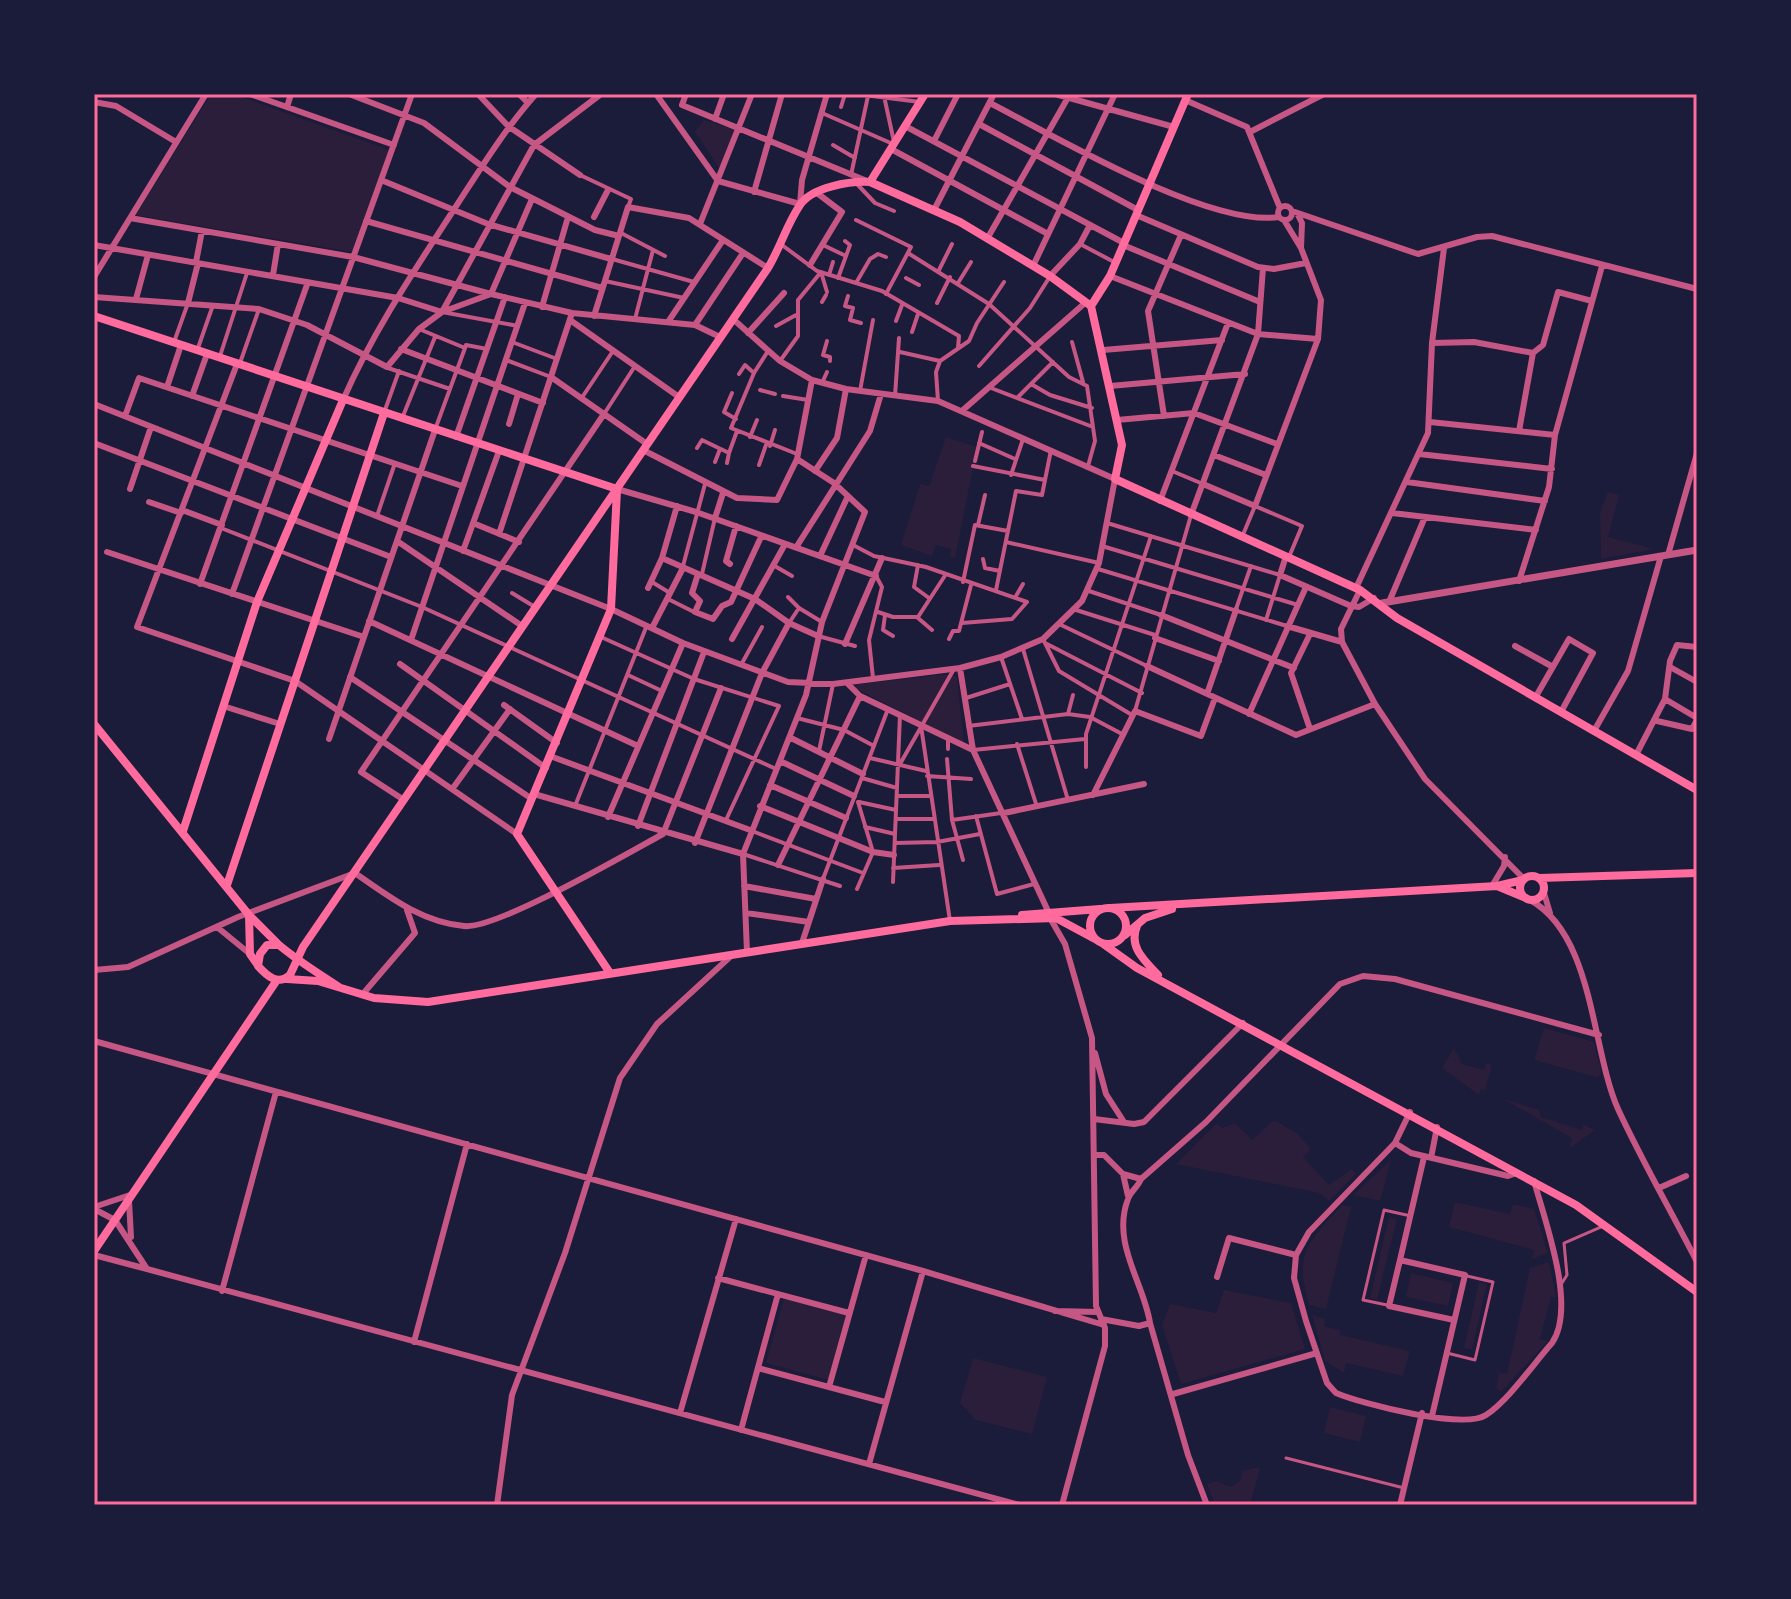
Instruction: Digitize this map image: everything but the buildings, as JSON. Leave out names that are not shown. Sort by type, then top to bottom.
[{"type":"main road","points":[[1088,304],[1110,276],[1187,97]]},
{"type":"main road","points":[[870,182],[923,98]]},
{"type":"main road","points":[[94,1252],[282,980],[295,969],[295,960],[768,268],[800,204],[853,178],[870,182],[934,210],[1050,276],[1088,304],[1103,350],[1122,445],[1115,479],[1386,603],[1397,618],[1697,790]]},
{"type":"main road","points":[[94,316],[617,489]]},
{"type":"main road","points":[[183,831],[257,602],[343,400]]},
{"type":"main road","points":[[227,885],[384,413]]},
{"type":"main road","points":[[610,973],[517,834],[611,609],[617,489]]},
{"type":"main road","points":[[94,724],[249,915],[295,960],[339,987]]},
{"type":"main road","points":[[249,915],[250,954],[258,966],[282,980],[309,979],[362,995],[400,1002],[438,1002],[950,921],[1049,915],[1065,911],[1495,886],[1531,875],[1567,879],[1697,873]]},
{"type":"main road","points":[[1540,878],[1544,892]]},
{"type":"main road","points":[[1524,879],[1520,888],[1528,899]]},
{"type":"main road","points":[[1495,886],[1528,899],[1567,879]]},
{"type":"main road","points":[[1098,941],[1112,944],[1152,914],[1192,905]]},
{"type":"main road","points":[[1105,909],[1120,913],[1132,930],[1138,953],[1165,981]]},
{"type":"main road","points":[[1098,941],[1090,922],[1105,909]]},
{"type":"main road","points":[[1065,911],[1062,918],[1066,922]]},
{"type":"main road","points":[[1049,915],[1098,941],[1137,968],[1534,1181],[1607,1225],[1695,1287]]},
{"type":"main road","points":[[258,966],[265,947],[279,945]]},
{"type":"street","points":[[104,104],[109,94]]},
{"type":"street","points":[[94,277],[206,94]]},
{"type":"street","points":[[250,94],[394,145]]},
{"type":"street","points":[[287,107],[291,94]]},
{"type":"street","points":[[349,94],[405,113],[424,123],[510,187],[532,199],[665,256]]},
{"type":"street","points":[[232,594],[412,94]]},
{"type":"street","points":[[478,94],[508,126],[534,145],[580,175],[631,199],[594,316]]},
{"type":"street","points":[[519,94],[528,103]]},
{"type":"street","points":[[343,400],[363,354],[433,241],[508,126],[536,94]]},
{"type":"street","points":[[442,312],[534,145],[601,94]]},
{"type":"street","points":[[656,94],[718,181],[800,204],[827,94]]},
{"type":"street","points":[[668,113],[682,105],[686,94]]},
{"type":"street","points":[[715,119],[724,94]]},
{"type":"street","points":[[700,224],[752,94]]},
{"type":"street","points":[[754,192],[782,94]]},
{"type":"street","points":[[841,107],[845,94]]},
{"type":"street","points":[[856,94],[923,98]]},
{"type":"street","points":[[934,141],[958,94]]},
{"type":"street","points":[[934,210],[994,94]]},
{"type":"street","points":[[1055,94],[1174,127]]},
{"type":"street","points":[[1033,266],[1115,94]]},
{"type":"street","points":[[1250,132],[1324,94]]},
{"type":"street","points":[[884,95],[893,146]]},
{"type":"street","points":[[853,178],[868,96]]},
{"type":"street","points":[[987,239],[1069,96]]},
{"type":"street","points":[[1187,97],[1242,123],[1250,132],[1280,208],[1281,219],[1301,248],[1321,300],[1318,339],[1242,537]]},
{"type":"street","points":[[94,102],[116,106],[176,142]]},
{"type":"street","points":[[990,103],[1149,185],[1238,214],[1281,219],[1290,218],[1295,212]]},
{"type":"street","points":[[682,105],[853,178],[870,199],[894,211]]},
{"type":"street","points":[[822,113],[893,146],[949,181],[1048,234]]},
{"type":"street","points":[[979,124],[1181,235],[1263,268],[1306,263]]},
{"type":"street","points":[[905,126],[1124,244],[1260,302]]},
{"type":"street","points":[[833,145],[855,158]]},
{"type":"street","points":[[381,180],[491,224],[694,282]]},
{"type":"street","points":[[594,217],[608,190]]},
{"type":"street","points":[[810,265],[845,214],[817,193]]},
{"type":"street","points":[[387,367],[419,329],[442,312],[491,294],[532,199]]},
{"type":"street","points":[[1280,208],[1287,206],[1295,212],[1418,254],[1485,235],[1697,289]]},
{"type":"street","points":[[628,207],[689,218],[768,268]]},
{"type":"street","points":[[1295,212],[1302,223],[1301,248]]},
{"type":"street","points":[[542,307],[568,217]]},
{"type":"street","points":[[130,218],[353,257],[542,307],[571,317],[679,397]]},
{"type":"street","points":[[856,220],[911,247],[886,294]]},
{"type":"street","points":[[366,221],[552,274],[684,298]]},
{"type":"street","points":[[979,366],[1015,326],[1050,276],[1080,244],[1090,225]]},
{"type":"street","points":[[167,387],[202,231]]},
{"type":"street","points":[[1164,416],[1148,311],[1181,235]]},
{"type":"street","points":[[668,322],[723,240]]},
{"type":"street","points":[[838,278],[850,245],[845,241]]},
{"type":"street","points":[[273,275],[278,244]]},
{"type":"street","points":[[939,270],[952,244]]},
{"type":"street","points":[[1080,244],[1116,263]]},
{"type":"street","points":[[94,245],[398,298],[453,316],[518,326]]},
{"type":"street","points":[[782,245],[821,272],[886,294],[959,336],[958,348]]},
{"type":"street","points":[[823,245],[846,256]]},
{"type":"street","points":[[1444,248],[1432,343],[1430,422],[1407,482],[1341,629],[1342,642],[1375,704],[1425,779],[1524,879]]},
{"type":"street","points":[[635,319],[653,250]]},
{"type":"street","points":[[695,325],[743,253]]},
{"type":"street","points":[[908,253],[989,304],[1069,377],[1083,383]]},
{"type":"street","points":[[861,323],[850,320],[853,308],[845,306],[848,295],[870,259],[878,254],[886,257]]},
{"type":"street","points":[[136,299],[148,255]]},
{"type":"street","points":[[829,275],[833,262]]},
{"type":"street","points":[[958,283],[971,262]]},
{"type":"street","points":[[1519,581],[1545,501],[1555,435],[1602,266]]},
{"type":"street","points":[[1093,795],[1142,693],[1191,515],[1258,334],[1263,268]]},
{"type":"street","points":[[219,358],[248,270]]},
{"type":"street","points":[[821,272],[826,294],[822,302]]},
{"type":"street","points":[[780,361],[798,336],[798,300],[821,272]]},
{"type":"street","points":[[1110,276],[1258,334],[1318,339]]},
{"type":"street","points":[[937,303],[950,277]]},
{"type":"street","points":[[906,278],[919,285]]},
{"type":"street","points":[[200,584],[308,282]]},
{"type":"street","points":[[938,401],[936,372],[940,361],[969,341],[1004,282]]},
{"type":"street","points":[[1519,431],[1533,353],[1543,345],[1558,292],[1592,301]]},
{"type":"street","points":[[748,333],[784,293]]},
{"type":"street","points":[[94,297],[259,309],[295,320],[387,367],[450,389]]},
{"type":"street","points":[[456,437],[505,297]]},
{"type":"street","points":[[411,640],[525,303]]},
{"type":"street","points":[[963,410],[1088,304]]},
{"type":"street","points":[[197,351],[213,305]]},
{"type":"street","points":[[896,321],[902,305]]},
{"type":"street","points":[[259,309],[137,627],[295,681],[517,834]]},
{"type":"street","points":[[912,332],[918,314]]},
{"type":"street","points":[[776,326],[796,315]]},
{"type":"street","points":[[571,317],[594,316],[695,325],[720,337]]},
{"type":"street","points":[[499,534],[571,317]]},
{"type":"street","points":[[94,404],[611,609],[704,652],[788,682],[833,684],[874,680],[957,669],[1001,657],[1044,641],[1089,591],[1098,566],[1115,479],[938,401],[846,389],[812,380],[780,361],[733,319]]},
{"type":"street","points":[[860,391],[873,320]]},
{"type":"street","points":[[1160,501],[1228,323]]},
{"type":"street","points":[[419,329],[465,348]]},
{"type":"street","points":[[402,419],[435,337]]},
{"type":"street","points":[[895,396],[899,338]]},
{"type":"street","points":[[1103,350],[1222,340]]},
{"type":"street","points":[[827,341],[823,355],[830,357],[830,361]]},
{"type":"street","points":[[512,342],[557,359]]},
{"type":"street","points":[[1072,342],[1092,408],[1094,427],[1088,466]]},
{"type":"street","points":[[1432,343],[1474,342],[1533,353]]},
{"type":"street","points":[[329,739],[466,345],[487,349]]},
{"type":"street","points":[[401,349],[543,403]]},
{"type":"street","points":[[581,399],[613,351]]},
{"type":"street","points":[[747,952],[743,854],[750,830],[791,738],[809,684],[822,622],[842,564],[865,512],[834,483],[798,457],[731,428],[754,373],[768,351]]},
{"type":"street","points":[[900,352],[940,361]]},
{"type":"street","points":[[192,396],[207,354]]},
{"type":"street","points":[[506,360],[551,377],[645,447],[705,484],[723,493],[765,502],[777,500],[798,457],[812,380]]},
{"type":"street","points":[[1017,398],[1053,362]]},
{"type":"street","points":[[739,374],[745,365],[754,373]]},
{"type":"street","points":[[404,800],[361,772],[503,567],[635,366]]},
{"type":"street","points":[[384,413],[399,371]]},
{"type":"street","points":[[822,383],[827,372]]},
{"type":"street","points":[[1110,386],[1245,374]]},
{"type":"street","points":[[125,416],[139,378],[462,486]]},
{"type":"street","points":[[1031,384],[1050,395],[1092,408]]},
{"type":"street","points":[[991,388],[1094,427]]},
{"type":"street","points":[[815,471],[837,438],[846,389]]},
{"type":"street","points":[[760,390],[772,394]]},
{"type":"street","points":[[719,421],[732,393]]},
{"type":"street","points":[[509,424],[518,394]]},
{"type":"street","points":[[797,546],[834,483],[870,431],[881,394]]},
{"type":"street","points":[[783,396],[808,400]]},
{"type":"street","points":[[724,412],[736,419]]},
{"type":"street","points":[[1117,420],[1194,413],[1277,444]]},
{"type":"street","points":[[750,437],[757,420]]},
{"type":"street","points":[[1430,422],[1555,435]]},
{"type":"street","points":[[130,489],[151,427]]},
{"type":"street","points":[[759,465],[775,430]]},
{"type":"street","points":[[727,463],[737,431]]},
{"type":"street","points":[[982,432],[974,465],[1045,480]]},
{"type":"street","points":[[1011,475],[1023,439]]},
{"type":"street","points":[[697,448],[702,440],[729,453]]},
{"type":"street","points":[[94,443],[391,557]]},
{"type":"street","points":[[979,443],[1015,459]]},
{"type":"street","points":[[715,462],[720,449]]},
{"type":"street","points":[[996,590],[1016,491],[1042,495],[1051,450]]},
{"type":"street","points":[[463,551],[499,451]]},
{"type":"street","points":[[1594,731],[1628,671],[1697,453]]},
{"type":"street","points":[[1419,454],[1552,469]]},
{"type":"street","points":[[1214,455],[1266,473]]},
{"type":"street","points":[[377,516],[395,463]]},
{"type":"street","points":[[1171,471],[1302,526],[1280,575],[1266,620]]},
{"type":"street","points":[[1407,482],[1545,501]]},
{"type":"street","points":[[574,808],[636,653],[683,568],[705,484]]},
{"type":"street","points":[[617,489],[715,518],[784,546],[797,546],[876,576],[882,587],[869,640],[874,680]]},
{"type":"street","points":[[695,612],[700,601],[692,593],[723,493]]},
{"type":"street","points":[[978,525],[985,495]]},
{"type":"street","points":[[820,556],[848,496]]},
{"type":"street","points":[[149,502],[221,526],[380,589],[584,679],[776,770]]},
{"type":"street","points":[[677,506],[662,558],[650,585],[713,619],[737,591],[761,537]]},
{"type":"street","points":[[1392,513],[1536,530]]},
{"type":"street","points":[[1386,603],[1425,517]]},
{"type":"street","points":[[473,523],[519,542]]},
{"type":"street","points":[[1107,523],[1280,575],[1351,606],[1359,607],[1374,598]]},
{"type":"street","points":[[963,582],[973,527],[978,525],[1008,531]]},
{"type":"street","points":[[730,564],[726,561],[736,526]]},
{"type":"street","points":[[1086,767],[1085,739],[1090,717],[1151,536]]},
{"type":"street","points":[[397,541],[522,626]]},
{"type":"street","points":[[1006,542],[1098,566],[1342,642]]},
{"type":"street","points":[[850,544],[882,558],[918,565],[1027,602],[1012,619],[962,623]]},
{"type":"street","points":[[732,639],[784,546]]},
{"type":"street","points":[[1102,546],[1244,586],[1298,605]]},
{"type":"street","points":[[1386,603],[1697,550]]},
{"type":"street","points":[[107,552],[364,637]]},
{"type":"street","points":[[662,558],[755,599],[789,623],[818,636],[855,646]]},
{"type":"street","points":[[845,644],[882,558]]},
{"type":"street","points":[[983,559],[984,567],[1000,571]]},
{"type":"street","points":[[773,565],[792,576]]},
{"type":"street","points":[[918,565],[914,587],[930,598]]},
{"type":"street","points":[[1207,694],[1251,566]]},
{"type":"street","points":[[918,617],[930,598],[938,592],[946,574]]},
{"type":"street","points":[[1016,596],[1023,584]]},
{"type":"street","points":[[949,639],[962,623],[971,585]]},
{"type":"street","points":[[1249,714],[1306,587]]},
{"type":"street","points":[[1089,591],[1161,615],[1294,668]]},
{"type":"street","points":[[512,593],[535,607]]},
{"type":"street","points":[[788,597],[822,622]]},
{"type":"street","points":[[695,843],[762,673],[799,608]]},
{"type":"street","points":[[1073,609],[1156,636],[1219,661]]},
{"type":"street","points":[[878,612],[918,617],[932,630]]},
{"type":"street","points":[[885,615],[883,630],[893,636]]},
{"type":"street","points":[[369,621],[638,746]]},
{"type":"street","points":[[1059,624],[1296,735],[1375,704]]},
{"type":"street","points":[[741,665],[762,627]]},
{"type":"street","points":[[1310,634],[1291,673],[1310,729]]},
{"type":"street","points":[[601,637],[694,679],[779,706],[725,822]]},
{"type":"street","points":[[1535,698],[1569,639],[1593,653],[1561,712]]},
{"type":"street","points":[[1044,641],[1142,693]]},
{"type":"street","points":[[1044,641],[1059,671],[1134,713],[1201,736],[1215,698]]},
{"type":"street","points":[[608,817],[683,643]]},
{"type":"street","points":[[1636,755],[1657,721],[1677,645],[1697,647]]},
{"type":"street","points":[[1515,646],[1553,667]]},
{"type":"street","points":[[1023,649],[1068,801]]},
{"type":"street","points":[[638,826],[704,652]]},
{"type":"street","points":[[1001,657],[1023,720]]},
{"type":"street","points":[[400,664],[546,768]]},
{"type":"street","points":[[1670,667],[1697,682]]},
{"type":"street","points":[[957,669],[973,750],[984,780],[1004,813],[1049,915],[1062,936],[1106,1094],[1124,1122]]},
{"type":"street","points":[[898,766],[957,669]]},
{"type":"street","points":[[628,675],[662,691]]},
{"type":"street","points":[[350,677],[473,761],[533,796],[743,854],[840,886]]},
{"type":"street","points":[[847,683],[860,696],[973,750],[1085,739]]},
{"type":"street","points":[[819,751],[833,684]]},
{"type":"street","points":[[964,699],[1010,684]]},
{"type":"street","points":[[94,970],[128,967],[217,927],[355,873],[407,910],[466,927],[535,903],[663,834],[721,688]]},
{"type":"street","points":[[1068,714],[1073,695]]},
{"type":"street","points":[[778,865],[860,696]]},
{"type":"street","points":[[1657,721],[1692,729],[1697,719],[1665,699]]},
{"type":"street","points":[[223,706],[280,724]]},
{"type":"street","points":[[453,788],[494,731],[507,707],[557,743]]},
{"type":"street","points":[[802,943],[888,709]]},
{"type":"street","points":[[968,726],[1068,714],[1090,717],[1124,735]]},
{"type":"street","points":[[893,882],[900,715]]},
{"type":"street","points":[[797,718],[844,730],[874,746]]},
{"type":"street","points":[[921,726],[950,921]]},
{"type":"street","points":[[791,738],[863,776],[897,788]]},
{"type":"street","points":[[948,739],[948,749]]},
{"type":"street","points":[[1017,744],[1037,807]]},
{"type":"street","points":[[550,756],[863,873]]},
{"type":"street","points":[[870,758],[926,774],[971,779]]},
{"type":"street","points":[[947,759],[952,820],[963,860]]},
{"type":"street","points":[[780,761],[820,778],[855,800],[896,810]]},
{"type":"street","points":[[952,820],[1037,807],[1144,784]]},
{"type":"street","points":[[770,785],[846,818]]},
{"type":"street","points":[[897,796],[930,796]]},
{"type":"street","points":[[855,800],[873,852],[857,889]]},
{"type":"street","points":[[760,806],[873,852],[894,855]]},
{"type":"street","points":[[976,816],[997,894],[1037,883]]},
{"type":"street","points":[[896,819],[933,819]]},
{"type":"street","points":[[865,827],[895,834]]},
{"type":"street","points":[[895,843],[937,842],[981,834]]},
{"type":"street","points":[[1495,886],[1505,857]]},
{"type":"street","points":[[893,868],[940,865]]},
{"type":"street","points":[[744,886],[816,899]]},
{"type":"street","points":[[1544,892],[1550,913],[1566,939],[1599,1035],[1608,1081],[1618,1108],[1697,1262]]},
{"type":"street","points":[[1528,899],[1550,913]]},
{"type":"street","points":[[362,995],[415,933],[407,910]]},
{"type":"street","points":[[746,913],[809,922]]},
{"type":"street","points":[[217,927],[250,954]]},
{"type":"street","points":[[497,1505],[510,1404],[565,1253],[616,1087],[641,1043],[663,1018],[733,954]]},
{"type":"street","points":[[1128,1196],[1141,1179],[1283,1046],[1332,991],[1349,979],[1363,976],[1395,979],[1599,1035]]},
{"type":"street","points":[[1094,1119],[1139,1125],[1144,1122],[1243,1023]]},
{"type":"street","points":[[1062,1505],[1105,1346],[1101,1319],[1092,1038]]},
{"type":"street","points":[[94,1041],[923,1271],[1055,1311],[1139,1326],[1150,1323]]},
{"type":"street","points":[[222,1291],[276,1092]]},
{"type":"street","points":[[1410,1112],[1395,1143],[1309,1232],[1296,1255],[1294,1278],[1327,1383],[1336,1393],[1465,1421],[1489,1414],[1558,1335],[1562,1311],[1559,1286],[1534,1181]]},
{"type":"street","points":[[1437,1127],[1389,1306],[1454,1320]]},
{"type":"street","points":[[1395,1143],[1428,1158],[1508,1176],[1519,1173]]},
{"type":"street","points":[[414,1342],[467,1144]]},
{"type":"street","points":[[1095,1155],[1104,1155],[1123,1174],[1141,1179]]},
{"type":"street","points":[[1123,1174],[1128,1196],[1124,1218],[1127,1249],[1173,1394],[1188,1455],[1207,1505]]},
{"type":"street","points":[[1659,1188],[1686,1176]]},
{"type":"street","points":[[94,1208],[131,1198],[131,1241]]},
{"type":"street","points":[[94,1208],[115,1220],[147,1269]]},
{"type":"street","points":[[680,1413],[736,1219]]},
{"type":"street","points":[[1217,1277],[1229,1238],[1296,1255]]},
{"type":"street","points":[[94,1252],[222,1291],[1019,1505]]},
{"type":"street","points":[[829,1387],[866,1255]]},
{"type":"street","points":[[1400,1260],[1465,1275],[1432,1416]]},
{"type":"street","points":[[869,1464],[923,1271]]},
{"type":"street","points":[[718,1278],[849,1313]]},
{"type":"street","points":[[741,1430],[778,1294]]},
{"type":"street","points":[[1055,1311],[1101,1319]]},
{"type":"street","points":[[1173,1394],[1317,1353]]},
{"type":"street","points":[[758,1368],[885,1402]]},
{"type":"street","points":[[1400,1505],[1422,1413]]},
{"type":"lane","points":[[1389,1306],[1363,1300],[1384,1210],[1411,1216]]},
{"type":"lane","points":[[1559,1286],[1567,1275],[1564,1243],[1607,1225]]},
{"type":"lane","points":[[1447,1353],[1475,1360],[1493,1282],[1465,1275]]},
{"type":"lane","points":[[1286,1458],[1404,1488]]},
{"type":"shaded area","points":[[211,94],[233,94],[389,150],[352,252],[136,215]]},
{"type":"shaded area","points":[[704,120],[736,130],[720,169],[695,132]]},
{"type":"shaded area","points":[[946,437],[977,447],[955,559],[950,557],[951,549],[936,545],[932,556],[901,545],[920,484],[929,486]]},
{"type":"shaded area","points":[[1608,492],[1619,495],[1608,537],[1654,549],[1601,559],[1600,512]]},
{"type":"shaded area","points":[[952,674],[957,677],[964,744],[855,688],[858,684]]},
{"type":"shaded area","points":[[1544,1028],[1594,1042],[1601,1071],[1599,1078],[1534,1060]]},
{"type":"shaded area","points":[[1454,1048],[1462,1064],[1484,1070],[1486,1063],[1492,1065],[1485,1090],[1481,1089],[1479,1095],[1442,1068]]},
{"type":"shaded area","points":[[1503,1099],[1539,1110],[1541,1117],[1582,1130],[1583,1124],[1595,1130],[1569,1149],[1572,1138]]},
{"type":"shaded area","points":[[1274,1120],[1298,1134],[1311,1149],[1303,1157],[1329,1185],[1352,1169],[1356,1174],[1329,1201],[1319,1193],[1176,1164],[1216,1124],[1223,1128],[1235,1123],[1252,1140]]},
{"type":"shaded area","points":[[1391,1160],[1380,1201],[1353,1195]]},
{"type":"shaded area","points":[[1455,1202],[1510,1214],[1513,1204],[1534,1209],[1548,1253],[1532,1259],[1534,1250],[1449,1227]]},
{"type":"shaded area","points":[[1342,1205],[1351,1207],[1326,1309],[1309,1305],[1303,1272],[1307,1250]]},
{"type":"shaded area","points":[[1389,1217],[1397,1219],[1377,1300],[1370,1298]]},
{"type":"shaded area","points":[[1549,1262],[1556,1297],[1551,1297],[1540,1339],[1548,1341],[1501,1392],[1496,1388],[1499,1373],[1507,1374],[1530,1268]]},
{"type":"shaded area","points":[[1411,1273],[1453,1283],[1448,1306],[1406,1297]]},
{"type":"shaded area","points":[[1479,1282],[1487,1284],[1472,1350],[1464,1348]]},
{"type":"shaded area","points":[[1224,1290],[1291,1303],[1305,1349],[1181,1384],[1162,1325],[1170,1304],[1216,1313]]},
{"type":"shaded area","points":[[784,1298],[846,1315],[828,1380],[766,1363]]},
{"type":"shaded area","points":[[1312,1315],[1325,1319],[1324,1326],[1340,1330],[1340,1335],[1410,1351],[1403,1376],[1346,1363],[1344,1373],[1325,1361]]},
{"type":"shaded area","points":[[973,1358],[1047,1377],[1032,1434],[976,1420],[960,1403]]},
{"type":"shaded area","points":[[1330,1407],[1366,1416],[1360,1442],[1324,1433]]},
{"type":"shaded area","points":[[1260,1467],[1250,1505],[1214,1502],[1207,1484],[1217,1481],[1231,1487],[1240,1481],[1242,1471]]}]
